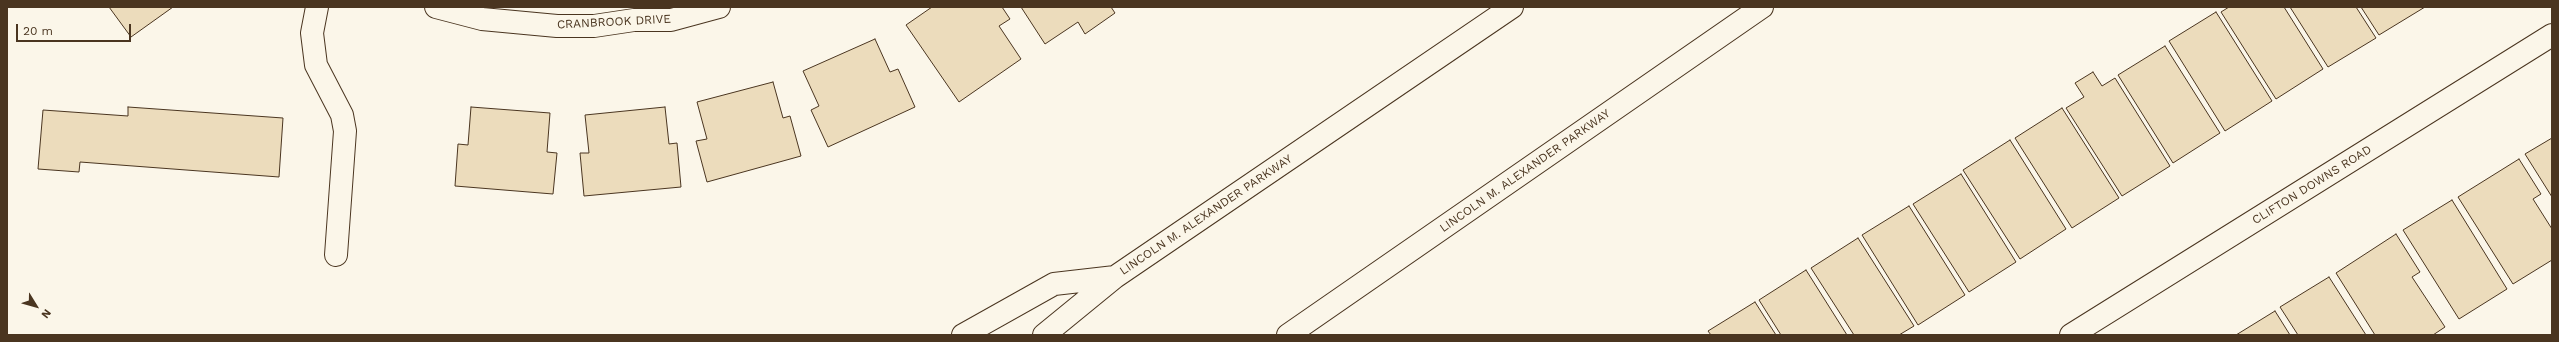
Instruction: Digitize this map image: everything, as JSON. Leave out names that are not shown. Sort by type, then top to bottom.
[{"type":"main road","points":[[317,7],[312,33],[316,65],[342,115],[345,131],[336,256]]},
{"type":"main road","name":"CRANBROOK DRIVE","points":[[436,7],[482,19],[557,26],[594,26],[634,20],[671,20],[719,7]]},
{"type":"main road","name":"LINCOLN M. ALEXANDER PARKWAY","points":[[1044,335],[1115,277],[1512,7]]},
{"type":"main road","name":"LINCOLN M. ALEXANDER PARKWAY","points":[[1288,335],[1762,7]]},
{"type":"main road","name":"CLIFTON DOWNS ROAD","points":[[2071,335],[2552,35]]},
{"type":"main road","points":[[963,335],[1054,284],[1115,277]]},
{"type":"building","points":[[109,7],[173,7],[131,37]]},
{"type":"building","points":[[932,7],[1002,7],[1010,19],[999,26],[1021,59],[959,102],[906,25]]},
{"type":"building","points":[[1021,7],[1111,7],[1115,13],[1085,34],[1078,22],[1045,44]]},
{"type":"building","points":[[2229,7],[2284,7],[2323,69],[2276,99],[2221,12]]},
{"type":"building","points":[[2290,7],[2356,7],[2376,38],[2328,67]]},
{"type":"building","points":[[2361,7],[2425,7],[2379,35]]},
{"type":"building","points":[[2216,12],[2272,101],[2225,131],[2169,41]]},
{"type":"building","points":[[875,39],[890,72],[898,69],[915,107],[828,147],[811,110],[819,106],[803,71]]},
{"type":"building","points":[[2165,46],[2220,133],[2173,163],[2118,75]]},
{"type":"building","points":[[2093,72],[2102,86],[2115,78],[2170,166],[2122,196],[2066,108],[2084,97],[2075,83]]},
{"type":"building","points":[[773,82],[783,118],[790,116],[801,156],[707,182],[696,141],[707,139],[697,102]]},
{"type":"building","points":[[128,107],[283,118],[279,177],[80,162],[79,172],[38,169],[43,110],[128,116]]},
{"type":"building","points":[[471,107],[550,113],[547,152],[557,153],[553,194],[455,186],[458,144],[468,145]]},
{"type":"building","points":[[665,107],[669,144],[677,143],[681,187],[584,196],[580,153],[589,153],[585,115]]},
{"type":"building","points":[[2062,108],[2119,198],[2072,228],[2015,138]]},
{"type":"building","points":[[2552,138],[2552,197],[2525,154]]},
{"type":"building","points":[[2010,140],[2066,229],[2020,259],[1963,170]]},
{"type":"building","points":[[2519,159],[2541,194],[2533,199],[2552,229],[2552,260],[2513,284],[2458,197]]},
{"type":"building","points":[[1961,174],[2016,262],[1969,292],[1913,204]]},
{"type":"building","points":[[2452,200],[2507,289],[2459,319],[2403,230]]},
{"type":"building","points":[[1909,206],[1965,295],[1918,325],[1862,235]]},
{"type":"building","points":[[2396,234],[2420,272],[2412,277],[2445,327],[2433,335],[2375,335],[2336,273]]},
{"type":"building","points":[[1858,238],[1914,326],[1899,335],[1854,335],[1811,268]]},
{"type":"building","points":[[1806,270],[1847,335],[1781,335],[1759,300]]},
{"type":"building","points":[[2329,277],[2366,335],[2298,335],[2280,307]]},
{"type":"building","points":[[1755,302],[1776,335],[1711,335],[1708,331]]},
{"type":"building","points":[[2275,311],[2290,335],[2236,335]]}]
